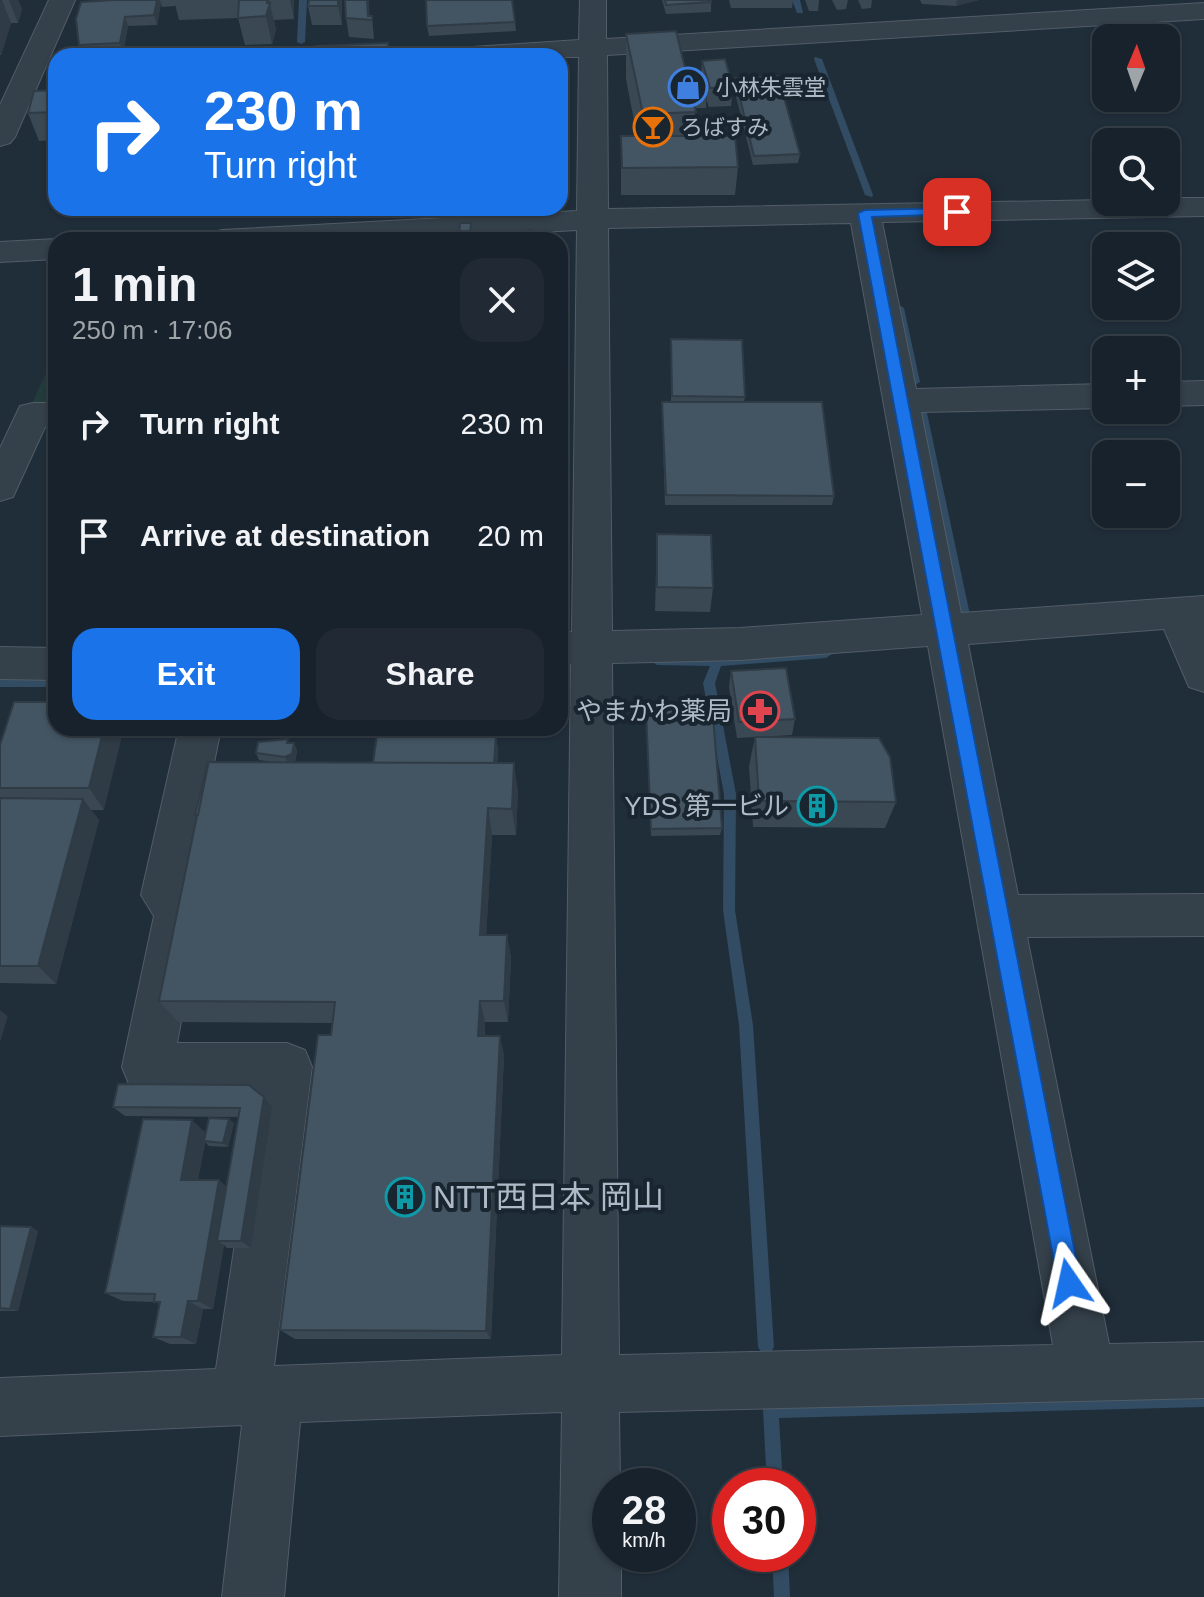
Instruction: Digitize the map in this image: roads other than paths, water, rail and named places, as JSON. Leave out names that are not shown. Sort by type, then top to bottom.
[{"type":"street","points":[[0,137],[12,81],[62,0]]},
{"type":"street","points":[[590,1597],[591,1384],[576,647],[591,219],[593,0]]},
{"type":"street","points":[[568,50],[1204,11]]},
{"type":"street","points":[[12,81],[48,79]]},
{"type":"street","points":[[401,232],[591,219],[1204,207]]},
{"type":"street","points":[[865,213],[899,401],[954,634],[998,916],[1087,1375]]},
{"type":"street","points":[[0,252],[48,249]]},
{"type":"street","points":[[1187,394],[1204,426]]},
{"type":"street","points":[[899,401],[1092,396]]},
{"type":"street","points":[[0,488],[33,415],[48,415]]},
{"type":"street","points":[[576,647],[740,644],[1188,620],[1204,675]]},
{"type":"street","points":[[0,663],[48,664]]},
{"type":"street","points":[[198,736],[164,895],[179,909],[147,1067],[287,1067],[257,1395],[253,1597]]},
{"type":"street","points":[[998,916],[1204,915]]},
{"type":"street","points":[[0,1407],[591,1384],[1204,1370]]},
{"type":"waterway","points":[[301,42],[303,0]]},
{"type":"waterway","points":[[796,0],[800,11]]},
{"type":"waterway","points":[[818,59],[869,195]]},
{"type":"waterway","points":[[899,308],[915,382]]},
{"type":"waterway","points":[[922,413],[968,629]]},
{"type":"waterway","points":[[717,662],[826,654]]},
{"type":"waterway","points":[[657,661],[717,662]]},
{"type":"waterway","points":[[717,662],[709,683],[730,794],[729,910],[746,1025],[766,1347]]},
{"type":"waterway","points":[[0,682],[48,682]]},
{"type":"waterway","points":[[774,1468],[771,1410],[1204,1399]]},
{"type":"waterway","points":[[781,1572],[782,1597]]},
{"type":"place","name":"小林朱雲堂","points":[[688,87]]},
{"type":"place","name":"ろばすみ","points":[[653,127]]},
{"type":"place","name":"やまかわ薬局","points":[[760,711]]},
{"type":"place","name":"YDS 第一ビル","points":[[817,806]]},
{"type":"place","name":"NTT西日本 岡山","points":[[405,1197]]}]
